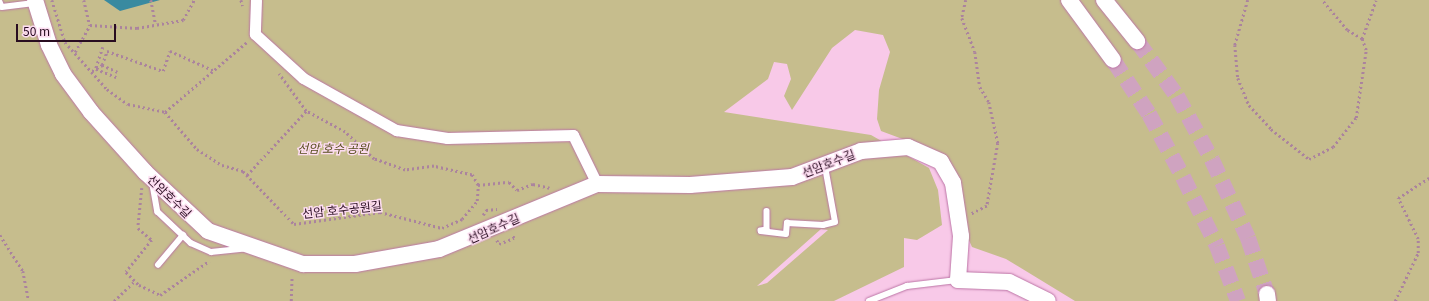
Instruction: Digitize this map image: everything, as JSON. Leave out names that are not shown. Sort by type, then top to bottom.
[{"type":"street","points":[[256,0],[255,34],[303,78],[396,130],[447,138],[573,135],[597,184]]},
{"type":"street","points":[[1069,0],[1114,60]]},
{"type":"street","points":[[1104,0],[1138,41]]},
{"type":"street","name":"선암호수길","points":[[36,1],[51,50],[74,91],[151,178],[208,231],[252,248],[290,260],[324,267],[422,254],[457,244],[597,184],[706,184],[792,176],[861,151],[908,147],[941,162],[953,183],[959,211],[958,280]]},
{"type":"street","points":[[958,280],[1009,282],[1048,301]]},
{"type":"lane","points":[[0,2],[2,7],[36,1]]},
{"type":"lane","points":[[767,211],[767,230],[762,231],[786,234],[787,222],[824,225],[835,222],[824,165]]},
{"type":"lane","points":[[151,178],[158,212],[183,235],[211,252],[252,248]]},
{"type":"lane","points":[[158,265],[183,235]]},
{"type":"lane","points":[[869,301],[907,286],[958,280]]},
{"type":"path","points":[[52,0],[65,42],[92,72],[128,104],[165,112],[215,71],[255,34],[240,0]]},
{"type":"path","points":[[75,52],[90,25],[84,0]]},
{"type":"path","points":[[151,0],[156,25]]},
{"type":"path","points":[[90,25],[156,25],[183,20],[194,0]]},
{"type":"path","points":[[959,211],[973,214],[987,206],[998,143],[989,102],[980,87],[975,52],[962,18],[966,0]]},
{"type":"path","points":[[1248,0],[1236,45],[1238,78],[1249,104],[1271,129],[1309,159],[1333,147],[1356,118],[1366,50],[1362,40],[1347,30],[1322,0]]},
{"type":"path","points":[[1362,40],[1376,0]]},
{"type":"path","points":[[96,69],[103,47]]},
{"type":"path","points":[[92,72],[102,65],[107,51],[163,71],[170,51],[215,71]]},
{"type":"path","points":[[102,65],[118,72]]},
{"type":"path","points":[[96,69],[116,77]]},
{"type":"path","points":[[277,70],[306,111],[345,132],[374,159],[405,170],[434,166],[472,175],[478,185],[509,182],[517,190],[533,184],[554,187]]},
{"type":"path","points":[[248,175],[306,111]]},
{"type":"path","name":"선암 호수공원길","points":[[165,112],[197,149],[248,175],[294,224],[380,212],[442,228],[462,219],[477,201],[478,185]]},
{"type":"path","points":[[1395,301],[1418,253],[1418,239],[1398,198],[1429,178]]},
{"type":"path","points":[[0,235],[23,271],[29,301]]},
{"type":"path","points":[[290,260],[291,301]]},
{"type":"path","points":[[114,301],[135,281]]},
{"type":"green space","name":"선암 호수 공원","points":[[0,0],[1429,0],[1429,301],[1075,301],[1006,259],[972,247],[964,229],[964,202],[959,179],[940,153],[881,131],[877,119],[879,90],[890,52],[883,35],[855,30],[832,48],[792,110],[784,96],[791,79],[787,64],[774,62],[768,79],[724,112],[871,135],[929,168],[938,190],[942,225],[917,240],[904,238],[904,267],[834,301],[0,301]],"holes":[[[821,229],[828,230],[767,283],[757,286]]]},
{"type":"water","points":[[104,0],[160,0],[120,11]]},
{"type":"tunnel","points":[[1137,41],[1177,96],[1212,160],[1248,238],[1267,294]]},
{"type":"tunnel","points":[[1113,60],[1149,114],[1183,177],[1217,246],[1238,301]]}]
